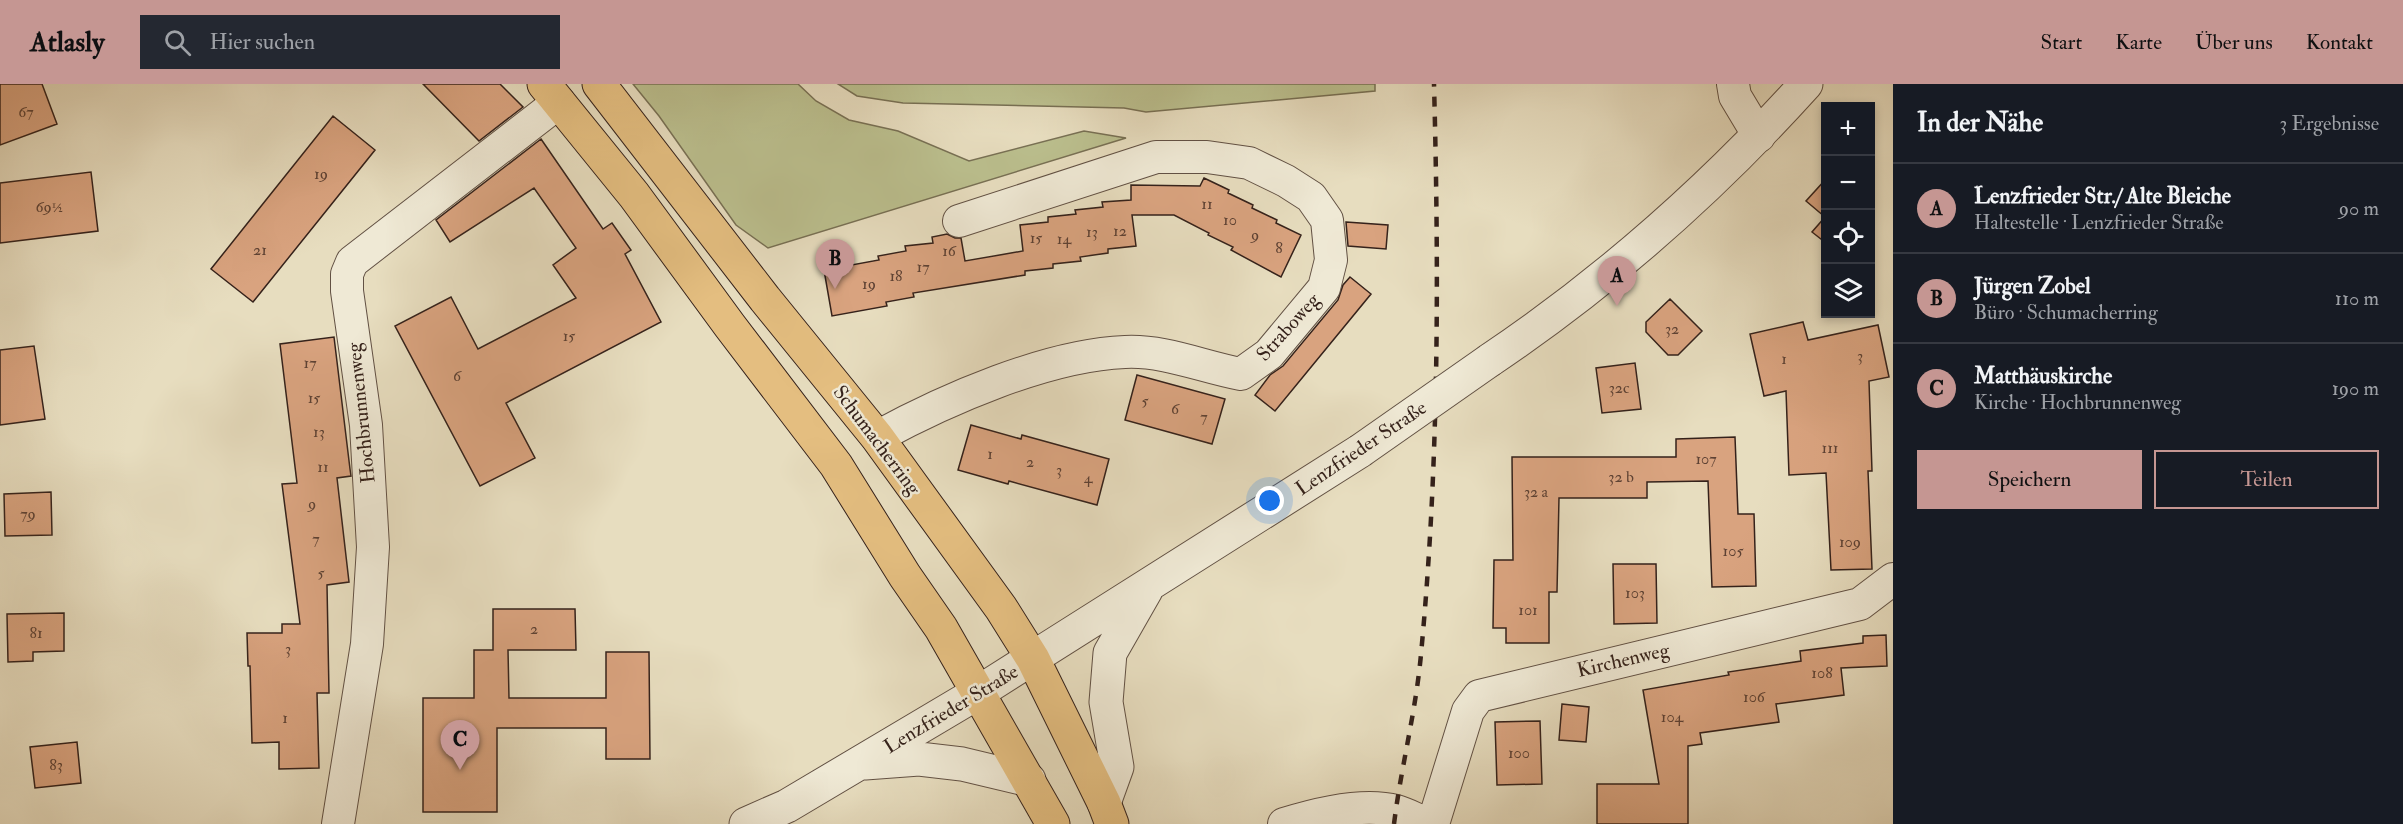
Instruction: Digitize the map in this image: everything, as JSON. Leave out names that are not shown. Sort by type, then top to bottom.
[{"type":"main road","name":"Schumacherring","points":[[599,84],[765,299],[877,437],[1001,608],[1033,658],[1108,813]]},
{"type":"main road","points":[[551,93],[634,195],[836,465],[905,576],[941,628],[1053,824]]},
{"type":"street","points":[[1733,84],[1735,96],[1759,136]]},
{"type":"street","name":"Lenzfrieder Straße","points":[[746,824],[787,806],[979,692],[1360,451],[1490,360],[1640,247],[1759,136],[1806,84]]},
{"type":"street","name":"Hochbrunnenweg","points":[[338,824],[367,644],[373,547],[366,425],[347,291],[347,274],[352,262],[551,93]]},
{"type":"street","name":"Straboweg","points":[[877,437],[997,382],[1072,359],[1127,352],[1173,357],[1241,374],[1269,354],[1324,288],[1331,260],[1327,220],[1311,197],[1286,181],[1249,163],[1207,157],[1156,157],[959,221]]},
{"type":"street","name":"Kirchenweg","points":[[1433,824],[1468,711],[1479,696],[1860,604],[1893,579]]},
{"type":"street","points":[[1108,813],[1117,767],[1106,702],[1110,653],[1148,586]]},
{"type":"street","points":[[1860,604],[1893,609]]},
{"type":"street","points":[[860,764],[919,759],[962,764],[1029,780]]},
{"type":"street","points":[[1284,824],[1332,812],[1368,809],[1396,811],[1427,824]]},
{"type":"green space","points":[[633,84],[798,84],[816,101],[849,120],[898,131],[969,161],[1084,131],[1126,138],[768,248],[736,225],[659,116]]},
{"type":"green space","points":[[838,84],[1375,84],[1375,91],[1146,112],[1124,108],[903,103],[857,96]]},
{"type":"building","points":[[0,84],[42,84],[57,124],[0,145]]},
{"type":"building","points":[[423,84],[500,84],[523,107],[479,141]]},
{"type":"building","points":[[333,116],[375,150],[253,302],[211,269]]},
{"type":"building","points":[[541,139],[603,229],[612,223],[631,250],[625,254],[661,322],[506,403],[535,458],[480,486],[395,326],[451,297],[478,349],[576,298],[553,265],[576,248],[534,188],[450,242],[436,220]]},
{"type":"building","points":[[91,172],[98,231],[0,243],[0,183]]},
{"type":"building","points":[[1204,178],[1253,205],[1252,208],[1277,220],[1276,223],[1301,235],[1281,277],[1231,250],[1233,247],[1208,235],[1209,233],[1174,215],[1132,215],[1136,246],[1108,249],[1108,253],[1080,257],[1081,261],[1053,264],[1053,268],[1025,271],[1025,275],[913,293],[914,297],[886,302],[887,306],[832,316],[824,270],[879,260],[878,256],[906,251],[905,246],[933,243],[932,237],[947,234],[961,238],[965,261],[1023,251],[1020,225],[1048,222],[1048,217],[1076,214],[1075,210],[1103,207],[1102,202],[1131,200],[1131,185],[1200,186]]},
{"type":"building","points":[[1821,184],[1821,214],[1806,201]]},
{"type":"building","points":[[1346,222],[1388,225],[1386,249],[1348,246]]},
{"type":"building","points":[[1821,222],[1821,239],[1812,232]]},
{"type":"building","points":[[1350,277],[1371,294],[1275,411],[1255,395],[1270,375],[1283,366],[1338,300],[1343,285]]},
{"type":"building","points":[[1670,299],[1702,331],[1678,355],[1668,355],[1646,332],[1646,322]]},
{"type":"building","points":[[1803,322],[1808,340],[1878,325],[1889,377],[1869,381],[1872,471],[1868,471],[1872,569],[1831,570],[1826,473],[1789,475],[1786,391],[1764,396],[1750,334]]},
{"type":"building","points":[[334,337],[351,476],[337,478],[349,582],[327,585],[329,693],[317,693],[319,768],[279,769],[279,742],[252,743],[247,633],[282,633],[282,624],[300,624],[282,484],[297,483],[280,344]]},
{"type":"building","points":[[34,346],[45,419],[0,425],[0,350]]},
{"type":"building","points":[[1635,363],[1641,409],[1602,413],[1596,368]]},
{"type":"building","points":[[1137,375],[1225,399],[1212,444],[1125,420]]},
{"type":"building","points":[[971,425],[1021,439],[1022,435],[1109,459],[1097,505],[958,470]]},
{"type":"building","points":[[1735,437],[1738,514],[1754,514],[1756,586],[1712,587],[1708,481],[1647,482],[1647,498],[1559,498],[1557,592],[1549,592],[1549,643],[1506,643],[1506,628],[1493,628],[1494,560],[1513,560],[1512,457],[1676,457],[1676,439]]},
{"type":"building","points":[[51,492],[52,535],[5,536],[4,494]]},
{"type":"building","points":[[1613,564],[1656,564],[1657,623],[1614,624]]},
{"type":"building","points":[[493,609],[575,609],[576,650],[508,650],[509,698],[606,698],[606,652],[649,652],[650,759],[606,759],[606,728],[497,728],[497,812],[423,812],[423,698],[474,698],[474,650],[493,650]]},
{"type":"building","points":[[64,613],[64,651],[33,652],[33,661],[8,662],[7,614]]},
{"type":"building","points":[[1886,635],[1887,666],[1841,668],[1844,695],[1776,704],[1779,722],[1700,733],[1702,744],[1688,746],[1688,824],[1597,824],[1597,784],[1659,784],[1643,690],[1729,675],[1728,672],[1801,661],[1800,651],[1863,643],[1863,636]]},
{"type":"building","points":[[1562,704],[1589,707],[1586,742],[1559,740]]},
{"type":"building","points":[[1540,721],[1542,784],[1497,785],[1495,722]]},
{"type":"building","points":[[77,742],[81,783],[35,788],[30,747]]},
{"type":"railway","points":[[1394,824],[1419,675],[1431,512],[1437,298],[1434,84]]},
{"type":"place","name":"Jürgen Zobel","points":[[835,289]]},
{"type":"place","name":"Lenzfrieder Str./ Alte Bleiche","points":[[1617,306]]},
{"type":"place","name":"Matthäuskirche","points":[[460,770]]}]
